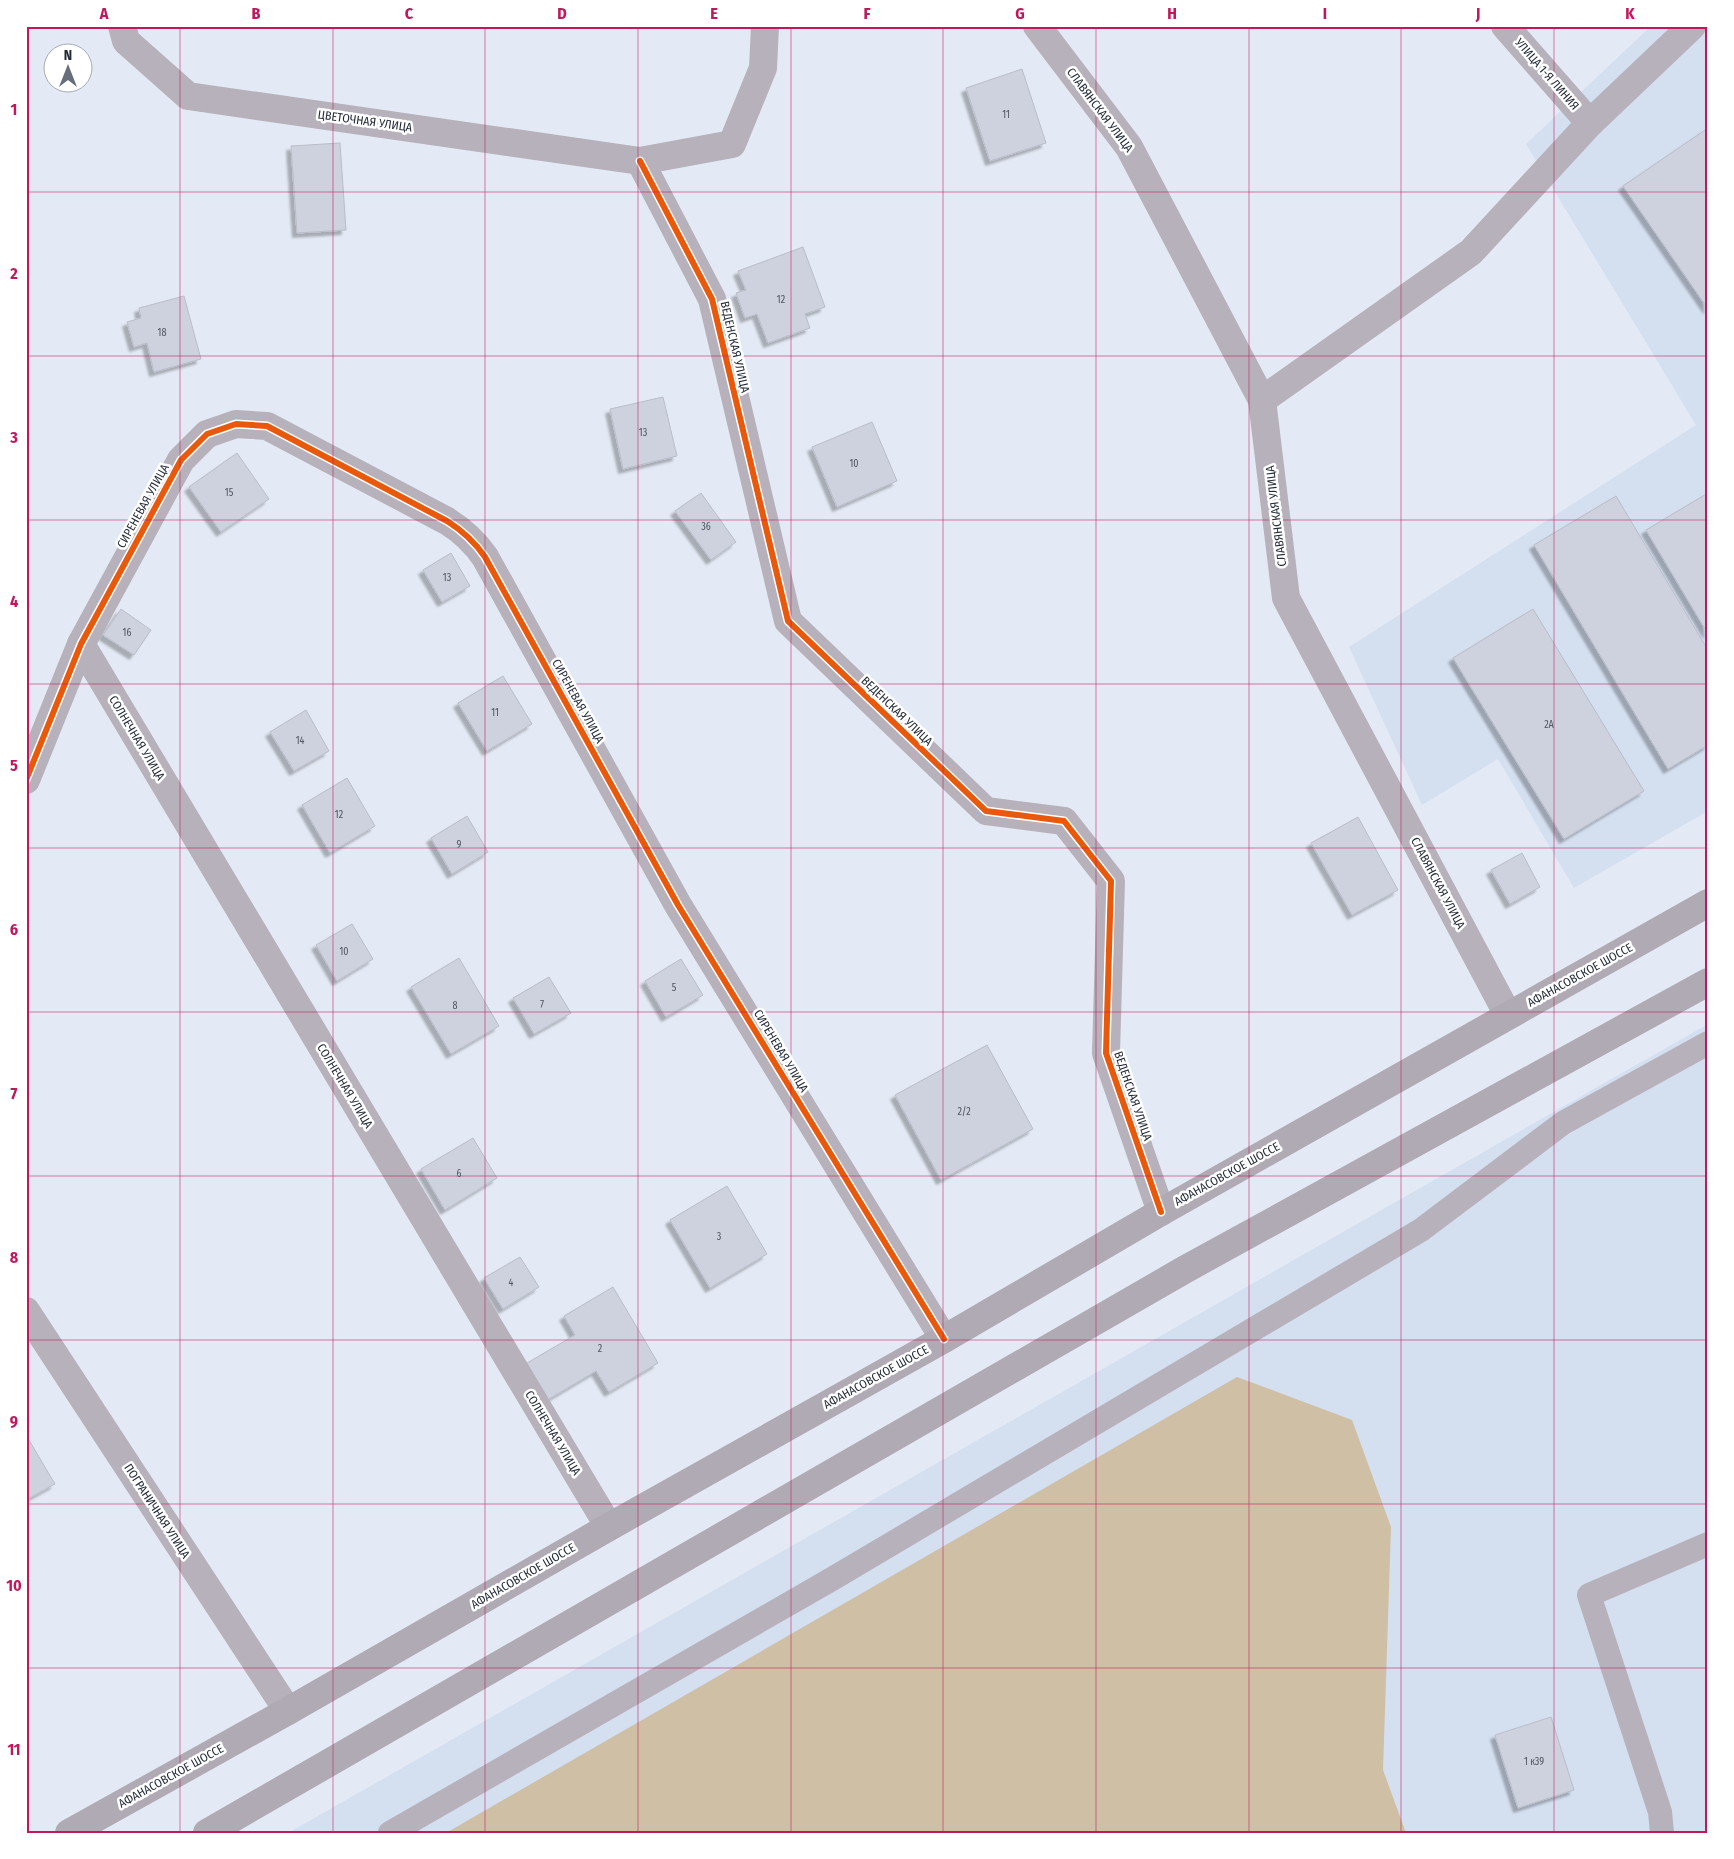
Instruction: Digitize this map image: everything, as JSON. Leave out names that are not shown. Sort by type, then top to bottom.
[{"type":"main road","name":"АФАНАСОВСКОЕ ШОССЕ","points":[[69,1833],[944,1339],[1161,1212],[1708,903]]},
{"type":"main road","points":[[207,1833],[1184,1270],[1708,982]]},
{"type":"street","name":"ЦВЕТОЧНАЯ УЛИЦА","points":[[122,26],[126,41],[188,96],[640,161]]},
{"type":"street","points":[[640,161],[732,144],[763,68],[765,26]]},
{"type":"street","name":"СЛАВЯНСКАЯ УЛИЦА","points":[[1037,26],[1129,147],[1262,400],[1286,598],[1508,1015]]},
{"type":"street","name":"УЛИЦА 1-Я ЛИНИЯ","points":[[1505,26],[1590,123]]},
{"type":"street","points":[[1262,400],[1471,252],[1590,123],[1692,26]]},
{"type":"street","name":"ВЕДЕНСКАЯ УЛИЦА","points":[[640,161],[712,299],[788,621],[986,811],[1064,822],[1111,881],[1106,1053],[1161,1212]]},
{"type":"street","name":"СИРЕНЕВАЯ УЛИЦА","points":[[81,644],[181,460],[207,434],[236,424],[267,426],[447,520],[465,532],[485,557],[678,905],[944,1339]]},
{"type":"street","points":[[26,780],[81,644]]},
{"type":"street","name":"СОЛНЕЧНАЯ УЛИЦА","points":[[81,644],[609,1527]]},
{"type":"street","name":"ПОГРАНИЧНАЯ УЛИЦА","points":[[26,1312],[288,1711]]},
{"type":"lane","points":[[390,1833],[841,1574],[1421,1230],[1563,1123],[1708,1043]]},
{"type":"lane","points":[[1662,1833],[1660,1812],[1589,1595],[1708,1544]]},
{"type":"shaded area","points":[[1651,26],[1708,26],[1708,811],[1574,888],[1498,759],[1422,805],[1349,647],[1696,425],[1526,144]]},
{"type":"shaded area","points":[[1708,1024],[1708,1833],[288,1833]]},
{"type":"shaded area","points":[[1237,1377],[1352,1420],[1391,1527],[1383,1770],[1406,1833],[446,1833]]},
{"type":"building","points":[[1022,69],[1046,143],[990,161],[966,88]]},
{"type":"building","points":[[1708,128],[1708,309],[1623,186]]},
{"type":"building","points":[[340,143],[346,230],[297,233],[291,146]]},
{"type":"building","points":[[803,247],[825,307],[805,314],[810,328],[768,343],[757,314],[745,318],[736,293],[746,290],[738,271]]},
{"type":"building","points":[[184,296],[201,359],[154,372],[147,343],[134,347],[127,322],[141,318],[139,308]]},
{"type":"building","points":[[663,397],[677,456],[623,469],[610,409]]},
{"type":"building","points":[[872,422],[897,481],[837,507],[812,447]]},
{"type":"building","points":[[237,453],[269,499],[221,532],[189,487]]},
{"type":"building","points":[[701,493],[736,542],[711,560],[675,511]]},
{"type":"building","points":[[1708,493],[1708,634],[1646,530]]},
{"type":"building","points":[[1616,496],[1708,650],[1708,745],[1668,769],[1534,545]]},
{"type":"building","points":[[451,553],[470,586],[442,602],[423,570]]},
{"type":"building","points":[[121,609],[151,630],[134,655],[103,635]]},
{"type":"building","points":[[1533,609],[1644,791],[1564,839],[1453,658]]},
{"type":"building","points":[[503,676],[532,724],[487,751],[458,703]]},
{"type":"building","points":[[306,710],[329,751],[294,771],[270,732]]},
{"type":"building","points":[[347,778],[375,826],[330,853],[302,805]]},
{"type":"building","points":[[467,816],[488,852],[452,874],[431,838]]},
{"type":"building","points":[[1358,817],[1398,890],[1352,915],[1311,843]]},
{"type":"building","points":[[1522,853],[1540,887],[1510,904],[1491,870]]},
{"type":"building","points":[[352,924],[373,959],[337,981],[316,945]]},
{"type":"building","points":[[459,958],[499,1026],[451,1054],[411,987]]},
{"type":"building","points":[[681,959],[703,995],[666,1017],[645,981]]},
{"type":"building","points":[[549,977],[571,1013],[534,1034],[513,998]]},
{"type":"building","points":[[987,1045],[1033,1129],[941,1180],[895,1095]]},
{"type":"building","points":[[473,1138],[497,1178],[445,1210],[421,1169]]},
{"type":"building","points":[[727,1186],[767,1254],[710,1288],[670,1220]]},
{"type":"building","points":[[520,1257],[539,1287],[503,1309],[484,1278]]},
{"type":"building","points":[[613,1287],[658,1363],[609,1392],[596,1371],[544,1402],[522,1366],[575,1335],[564,1316]]},
{"type":"building","points":[[26,1435],[55,1484],[26,1500]]},
{"type":"building","points":[[1551,1717],[1574,1790],[1518,1808],[1495,1735]]},
{"type":"cycle path","points":[[640,161],[712,299],[788,621],[986,811],[1064,821],[1111,881],[1106,1053],[1161,1212]]},
{"type":"cycle path","points":[[26,780],[81,644],[181,460],[207,434],[236,424],[267,426],[447,521],[468,537],[485,557],[678,905],[944,1339]]}]
